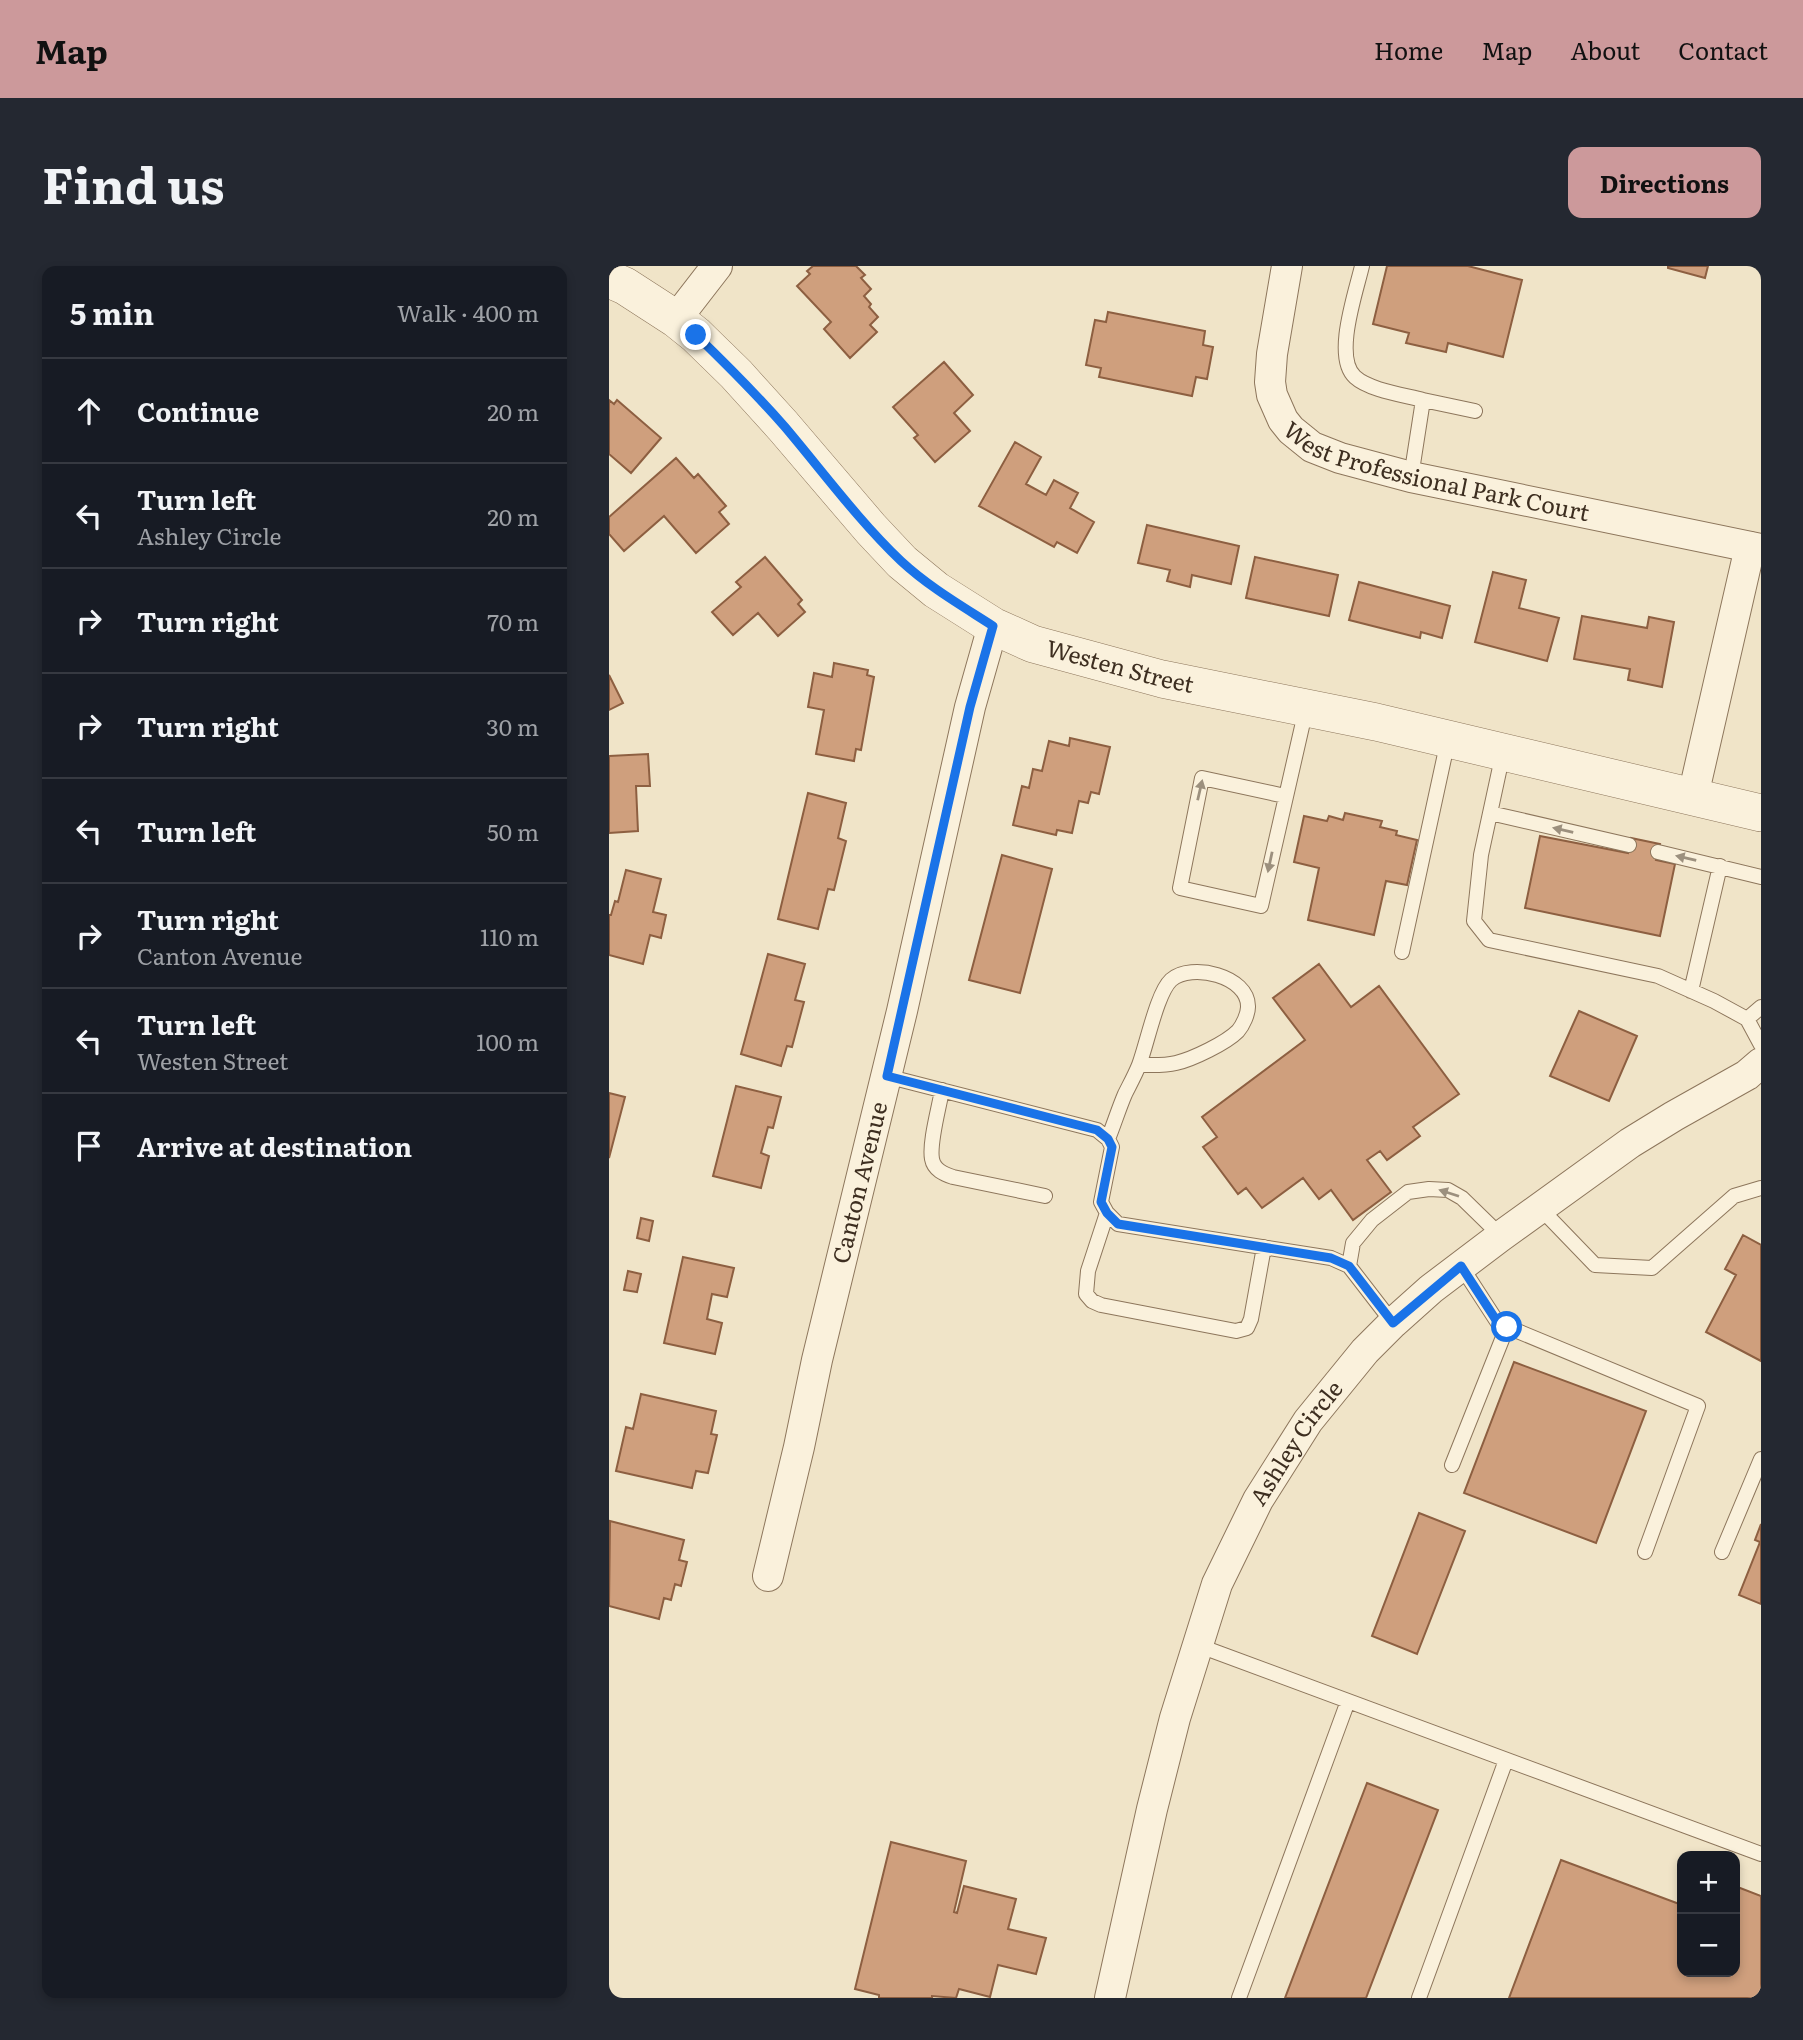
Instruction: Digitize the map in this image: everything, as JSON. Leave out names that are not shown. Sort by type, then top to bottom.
[{"type":"street","points":[[676,319],[717,266]]},
{"type":"street","name":"West Professional Park Court","points":[[1287,266],[1272,355],[1272,395],[1283,420],[1312,447],[1340,458],[1411,477],[1755,548]]},
{"type":"street","name":"Westen Street","points":[[609,279],[625,286],[696,335],[736,374],[902,562],[936,590],[993,626],[1033,645],[1149,675],[1448,738],[1761,813]]},
{"type":"street","points":[[1693,796],[1755,548]]},
{"type":"street","name":"Canton Avenue","points":[[768,1576],[817,1360],[887,1076],[970,707],[993,626]]},
{"type":"street","name":"Ashley Circle","points":[[1110,1998],[1175,1718],[1217,1584],[1258,1500],[1308,1421],[1365,1351],[1393,1323],[1461,1266],[1630,1143],[1756,1071]]},
{"type":"lane","points":[[1362,266],[1345,349],[1347,366],[1355,377],[1365,384],[1475,411]]},
{"type":"lane","points":[[1411,477],[1423,400]]},
{"type":"lane","points":[[1285,796],[1202,778],[1180,888],[1261,906],[1306,708]]},
{"type":"lane","points":[[1402,952],[1448,738]]},
{"type":"lane","points":[[1504,751],[1481,855],[1474,921],[1489,940],[1658,976],[1747,1019],[1761,1045]]},
{"type":"lane","points":[[1490,813],[1629,845]]},
{"type":"lane","points":[[1658,852],[1761,877]]},
{"type":"lane","points":[[1691,991],[1720,866]]},
{"type":"lane","points":[[1108,1139],[1139,1065],[1162,995],[1170,981],[1184,972],[1204,971],[1231,980],[1245,992],[1248,1006],[1245,1018],[1239,1030],[1221,1043],[1180,1062],[1161,1066],[1139,1065]]},
{"type":"lane","points":[[1747,1019],[1761,1007]]},
{"type":"lane","points":[[887,1076],[1097,1130],[1108,1139],[1112,1147],[1101,1202],[1118,1224],[1331,1258],[1349,1266],[1393,1323]]},
{"type":"lane","points":[[942,1090],[932,1161],[939,1172],[1045,1196]]},
{"type":"lane","points":[[1539,1208],[1595,1265],[1652,1268],[1734,1196],[1761,1188]]},
{"type":"lane","points":[[1349,1266],[1353,1243],[1372,1220],[1408,1192],[1448,1190],[1462,1198],[1501,1236]]},
{"type":"lane","points":[[1107,1213],[1088,1271],[1086,1294],[1101,1306],[1235,1331],[1247,1328],[1264,1247]]},
{"type":"lane","points":[[1461,1266],[1498,1323],[1698,1406],[1646,1552]]},
{"type":"lane","points":[[1451,1465],[1507,1327]]},
{"type":"lane","points":[[1722,1552],[1761,1459]]},
{"type":"lane","points":[[1197,1645],[1761,1854]]},
{"type":"lane","points":[[1239,1998],[1348,1701]]},
{"type":"lane","points":[[1419,1998],[1506,1760]]},
{"type":"building","points":[[813,266],[856,266],[865,275],[861,278],[871,289],[864,296],[878,317],[870,325],[877,332],[850,358],[824,329],[831,322],[797,286],[810,274],[807,271]]},
{"type":"building","points":[[1387,266],[1468,266],[1522,280],[1503,357],[1448,343],[1446,352],[1406,343],[1409,333],[1373,324]]},
{"type":"building","points":[[1668,266],[1708,266],[1705,278]]},
{"type":"building","points":[[1108,312],[1205,331],[1203,345],[1213,347],[1207,379],[1196,377],[1192,396],[1099,377],[1101,368],[1086,365],[1095,320],[1106,322]]},
{"type":"building","points":[[944,362],[973,395],[954,413],[970,431],[935,462],[914,438],[918,435],[893,407]]},
{"type":"building","points":[[609,400],[614,404],[617,400],[661,438],[631,473],[609,454]]},
{"type":"building","points":[[1015,442],[1041,457],[1026,484],[1046,495],[1054,480],[1078,493],[1070,508],[1094,522],[1077,553],[1057,542],[1054,547],[979,506]]},
{"type":"building","points":[[676,458],[694,478],[698,474],[726,506],[719,512],[729,524],[696,553],[664,516],[624,551],[609,534],[609,517]]},
{"type":"building","points":[[1147,525],[1239,546],[1231,584],[1192,575],[1190,587],[1167,581],[1170,570],[1138,563]]},
{"type":"building","points":[[765,557],[802,600],[798,604],[805,612],[778,636],[758,613],[733,635],[712,612],[741,587],[736,582]]},
{"type":"building","points":[[1255,557],[1338,575],[1329,616],[1246,598]]},
{"type":"building","points":[[1493,572],[1526,580],[1519,608],[1559,618],[1547,661],[1475,642]]},
{"type":"building","points":[[1359,582],[1450,606],[1442,638],[1421,632],[1420,638],[1349,620]]},
{"type":"building","points":[[1582,616],[1647,628],[1649,617],[1674,622],[1662,687],[1628,680],[1630,669],[1574,659]]},
{"type":"building","points":[[834,663],[868,670],[867,675],[874,677],[861,750],[856,749],[854,761],[816,754],[824,710],[808,707],[814,673],[832,677]]},
{"type":"building","points":[[609,675],[623,703],[609,710]]},
{"type":"building","points":[[1070,738],[1110,747],[1099,794],[1091,792],[1088,803],[1079,801],[1072,833],[1057,830],[1056,835],[1013,825],[1022,786],[1029,788],[1033,769],[1042,771],[1049,741],[1069,746]]},
{"type":"building","points":[[648,754],[650,786],[636,786],[638,831],[609,833],[609,756]]},
{"type":"building","points":[[808,793],[846,803],[838,838],[846,841],[834,890],[828,889],[818,929],[778,919]]},
{"type":"building","points":[[1345,813],[1382,821],[1380,827],[1397,831],[1396,835],[1417,840],[1407,885],[1386,881],[1374,935],[1308,920],[1319,868],[1294,862],[1304,816],[1327,821],[1329,816],[1343,820]]},
{"type":"building","points":[[1540,836],[1628,853],[1631,838],[1660,844],[1656,860],[1675,864],[1660,936],[1525,908]]},
{"type":"building","points":[[1002,855],[1052,869],[1020,993],[969,980]]},
{"type":"building","points":[[626,870],[661,879],[653,912],[666,915],[661,938],[650,935],[643,964],[609,955],[609,915],[615,901],[618,902]]},
{"type":"building","points":[[768,954],[805,964],[795,1000],[804,1002],[792,1047],[787,1046],[781,1066],[741,1054]]},
{"type":"building","points":[[1319,964],[1351,1007],[1379,986],[1459,1094],[1413,1127],[1420,1136],[1387,1160],[1380,1151],[1367,1160],[1391,1192],[1353,1220],[1331,1190],[1319,1199],[1303,1178],[1262,1208],[1246,1188],[1238,1194],[1203,1147],[1217,1137],[1202,1117],[1305,1040],[1273,998]]},
{"type":"building","points":[[1579,1011],[1637,1036],[1609,1101],[1550,1076]]},
{"type":"building","points":[[736,1086],[781,1097],[773,1128],[768,1127],[761,1153],[769,1156],[761,1188],[713,1176]]},
{"type":"building","points":[[609,1093],[625,1097],[609,1158]]},
{"type":"building","points":[[641,1218],[653,1221],[649,1241],[637,1238]]},
{"type":"building","points":[[1743,1235],[1761,1245],[1761,1361],[1706,1332],[1736,1275],[1725,1269]]},
{"type":"building","points":[[683,1257],[734,1268],[727,1297],[712,1294],[707,1319],[722,1323],[715,1354],[664,1343]]},
{"type":"building","points":[[628,1271],[641,1274],[637,1292],[624,1290]]},
{"type":"building","points":[[1514,1362],[1646,1411],[1596,1543],[1464,1493]]},
{"type":"building","points":[[641,1394],[716,1411],[711,1434],[717,1435],[708,1473],[696,1471],[692,1488],[616,1471],[626,1427],[633,1429]]},
{"type":"building","points":[[1419,1513],[1465,1531],[1417,1654],[1372,1636]]},
{"type":"building","points":[[610,1521],[684,1540],[679,1560],[687,1562],[681,1586],[675,1584],[671,1600],[664,1598],[659,1619],[609,1606]]},
{"type":"building","points":[[1761,1524],[1761,1604],[1739,1595],[1760,1542],[1755,1540]]},
{"type":"building","points":[[1367,1783],[1438,1810],[1366,1998],[1285,1998]]},
{"type":"building","points":[[891,1842],[966,1861],[954,1912],[957,1913],[964,1886],[1016,1899],[1008,1929],[1046,1938],[1036,1974],[998,1965],[990,1997],[959,1989],[956,1998],[879,1998],[879,1995],[855,1989]]},
{"type":"building","points":[[1561,1860],[1677,1903],[1677,1977],[1740,1977],[1740,1888],[1761,1896],[1761,1998],[1509,1998]]},
{"type":"route","points":[[696,335],[736,374],[902,562],[936,590],[993,626],[970,707],[887,1076],[1097,1130],[1108,1139],[1112,1147],[1101,1202],[1118,1224],[1331,1258],[1349,1266],[1393,1323],[1461,1266],[1498,1323],[1507,1327]]}]
